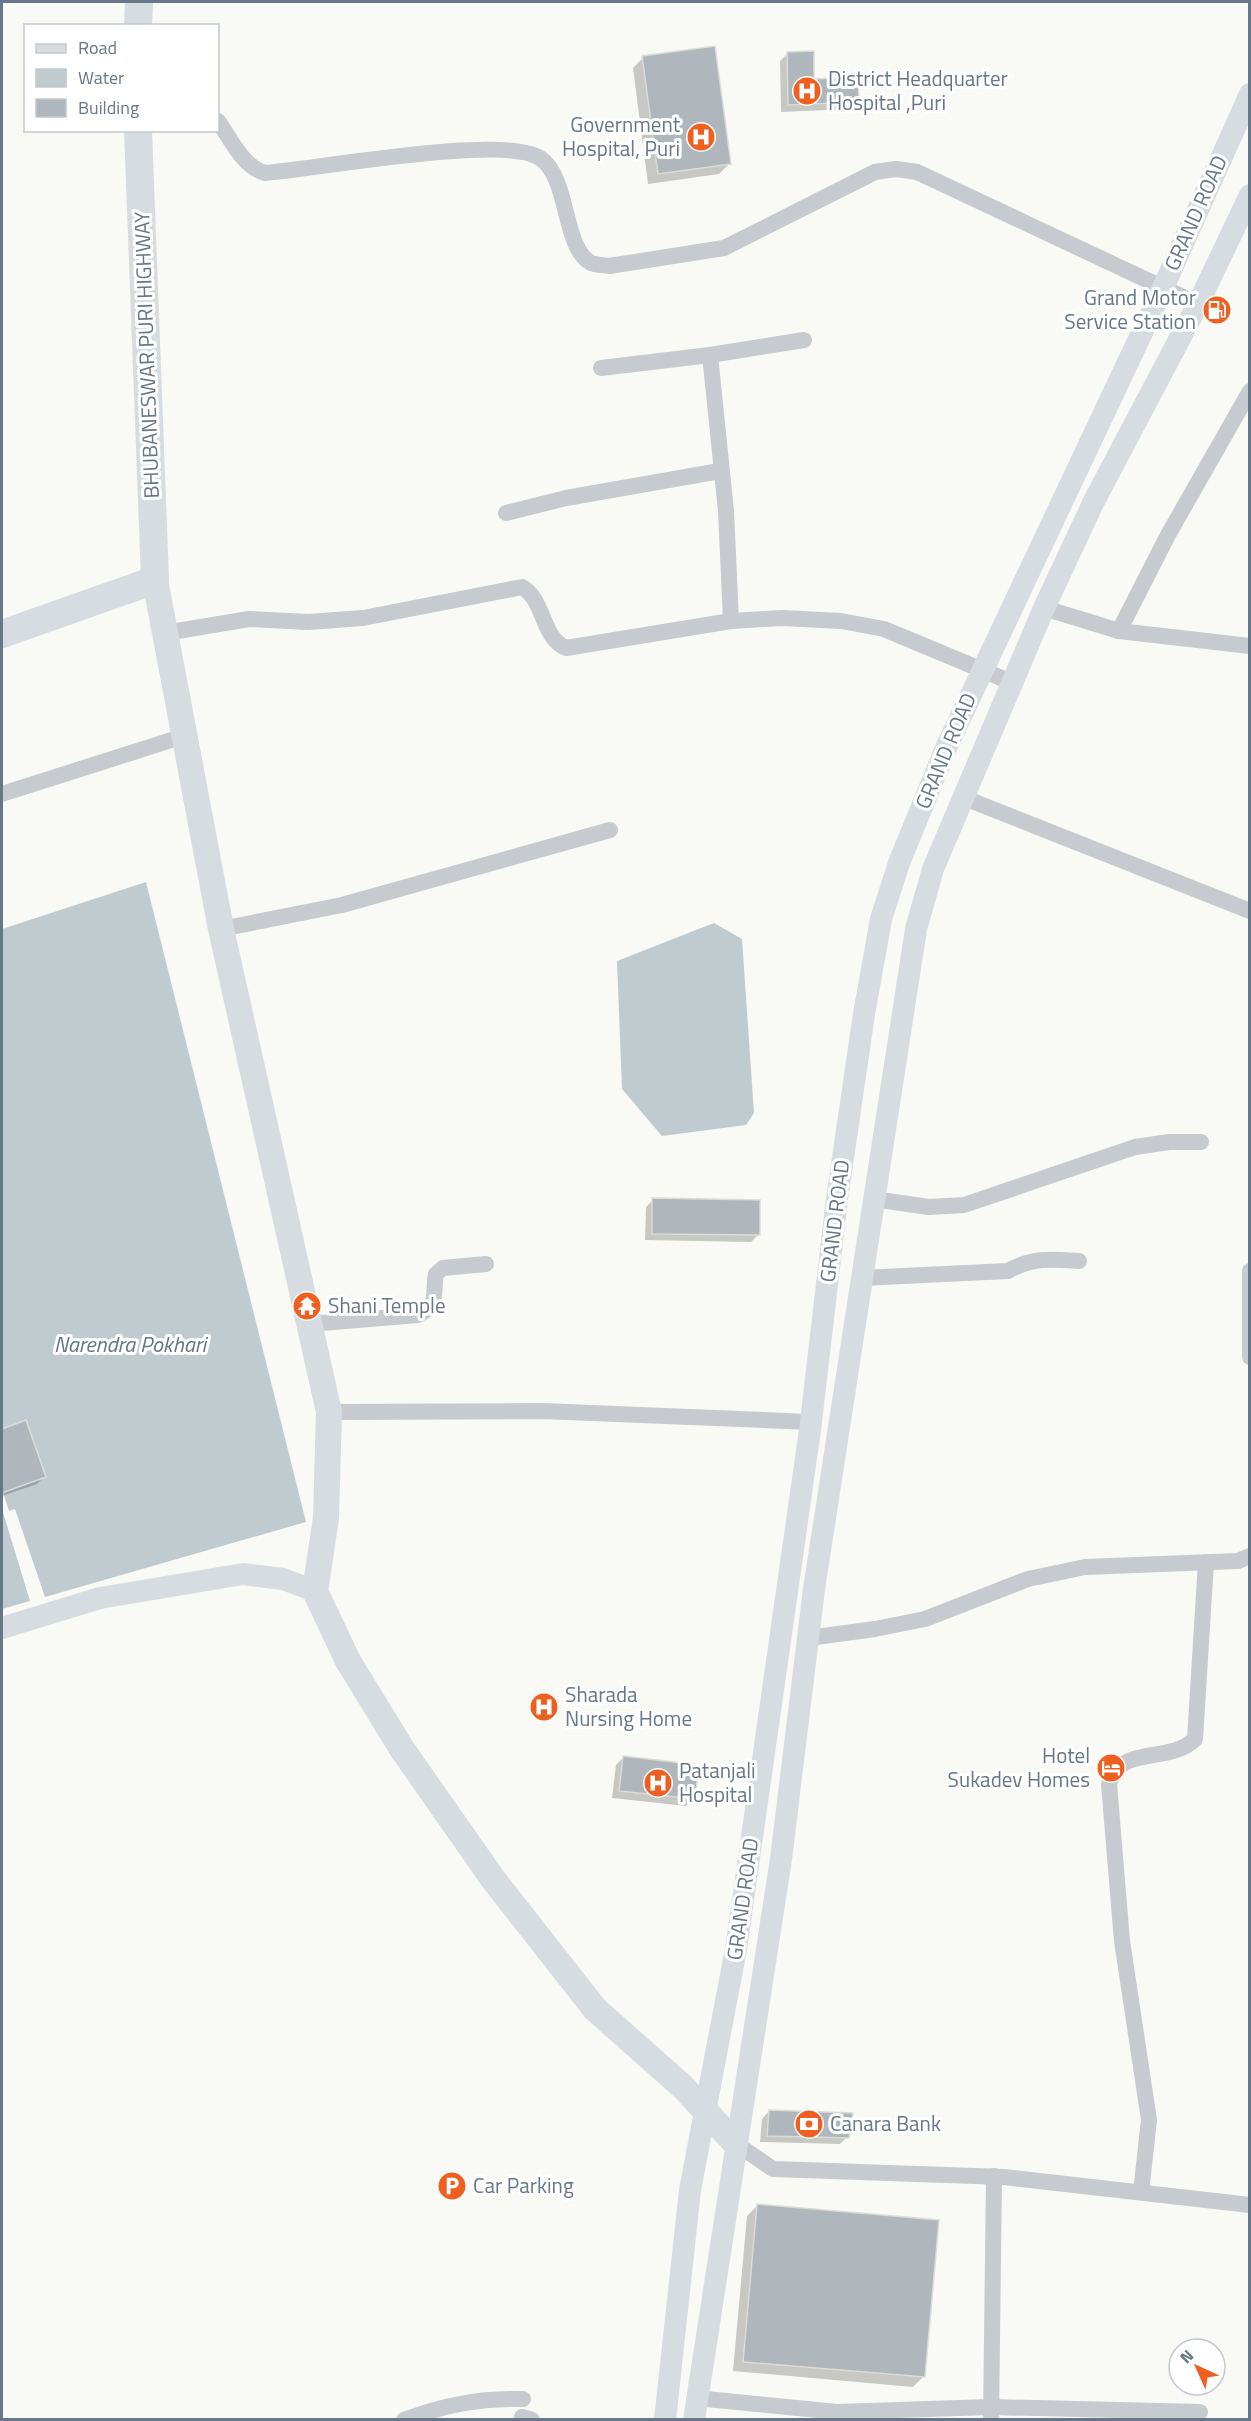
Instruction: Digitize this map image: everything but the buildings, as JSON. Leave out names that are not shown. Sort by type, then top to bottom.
[{"type":"highway","points":[[138,24],[139,2]]},
{"type":"highway","name":"BHUBANESWAR PURI HIGHWAY","points":[[138,132],[155,580]]},
{"type":"highway","points":[[2,634],[155,580]]},
{"type":"main road","name":"GRAND ROAD","points":[[665,2420],[690,2190],[736,1948],[810,1422],[837,1199],[864,1014],[881,919],[899,863],[933,779],[982,670],[1163,288],[1250,94]]},
{"type":"main road","name":"GRAND ROAD","points":[[695,2409],[781,1859],[808,1638],[873,1199],[916,929],[933,869],[1044,608],[1094,501],[1198,304],[1250,195]]},
{"type":"main road","points":[[155,580],[221,930],[329,1412],[326,1518],[315,1591],[348,1661],[402,1749],[493,1879],[595,2008],[683,2087],[735,2143]]},
{"type":"main road","points":[[2,1628],[100,1598],[243,1574],[283,1579],[315,1591]]},
{"type":"street","points":[[219,122],[245,160],[255,170],[265,173],[402,155],[506,150],[541,158],[551,171],[580,251],[593,264],[609,266],[724,248],[875,172],[896,169],[917,172],[1198,304]]},
{"type":"street","points":[[601,368],[710,356],[804,340]]},
{"type":"street","points":[[710,356],[729,555],[731,621]]},
{"type":"street","points":[[1119,631],[1168,535],[1250,391]]},
{"type":"street","points":[[506,513],[566,498],[720,471]]},
{"type":"street","points":[[165,633],[249,619],[308,622],[363,618],[522,587],[532,597],[553,639],[566,648],[731,621],[782,618],[841,621],[873,627],[1011,682]]},
{"type":"street","points":[[1044,608],[1119,631],[1250,646]]},
{"type":"street","points":[[2,794],[184,736]]},
{"type":"street","points":[[962,797],[1250,911]]},
{"type":"street","points":[[221,930],[342,905],[610,830]]},
{"type":"street","points":[[873,1199],[929,1207],[964,1205],[1135,1147],[1169,1142],[1201,1142]]},
{"type":"street","points":[[861,1278],[1008,1271],[1038,1258],[1079,1261]]},
{"type":"street","points":[[309,1324],[418,1316],[429,1310],[435,1298],[436,1274],[443,1268],[486,1264]]},
{"type":"street","points":[[1250,1271],[1250,1357]]},
{"type":"street","points":[[329,1412],[542,1411],[810,1422]]},
{"type":"street","points":[[808,1638],[926,1619],[1028,1580],[1085,1567],[1238,1561],[1250,1556]]},
{"type":"street","points":[[1142,2192],[1149,2120],[1122,1941],[1109,1784],[1113,1772],[1121,1764],[1188,1746],[1195,1739],[1206,1562]]},
{"type":"street","points":[[735,2143],[773,2169],[994,2176],[1250,2205]]},
{"type":"street","points":[[990,2413],[994,2176]]},
{"type":"street","points":[[404,2420],[439,2407],[479,2399],[523,2399]]},
{"type":"street","points":[[695,2409],[990,2413],[1200,2412]]},
{"type":"water","name":"Narendra Pokhari","points":[[146,882],[306,1522],[45,1597],[15,1509],[9,1511],[3,1492],[46,1476],[27,1421],[2,1429],[2,929]]},
{"type":"water","points":[[714,923],[742,939],[754,1113],[746,1125],[662,1136],[622,1089],[617,961]]},
{"type":"water","points":[[2,1509],[30,1601],[2,1609]]},
{"type":"place","name":"District Headquarter Hospital ,Puri","points":[[807,91]]},
{"type":"place","name":"Government Hospital, Puri","points":[[701,137]]},
{"type":"place","name":"Grand Motor Service Station","points":[[1217,310]]},
{"type":"place","name":"Shani Temple","points":[[307,1306]]},
{"type":"place","name":"Sharada Nursing Home","points":[[544,1707]]},
{"type":"place","name":"Hotel Sukadev Homes","points":[[1111,1768]]},
{"type":"place","name":"Patanjali Hospital","points":[[658,1783]]},
{"type":"place","name":"Canara Bank","points":[[809,2124]]},
{"type":"place","name":"Car Parking","points":[[452,2186]]}]
